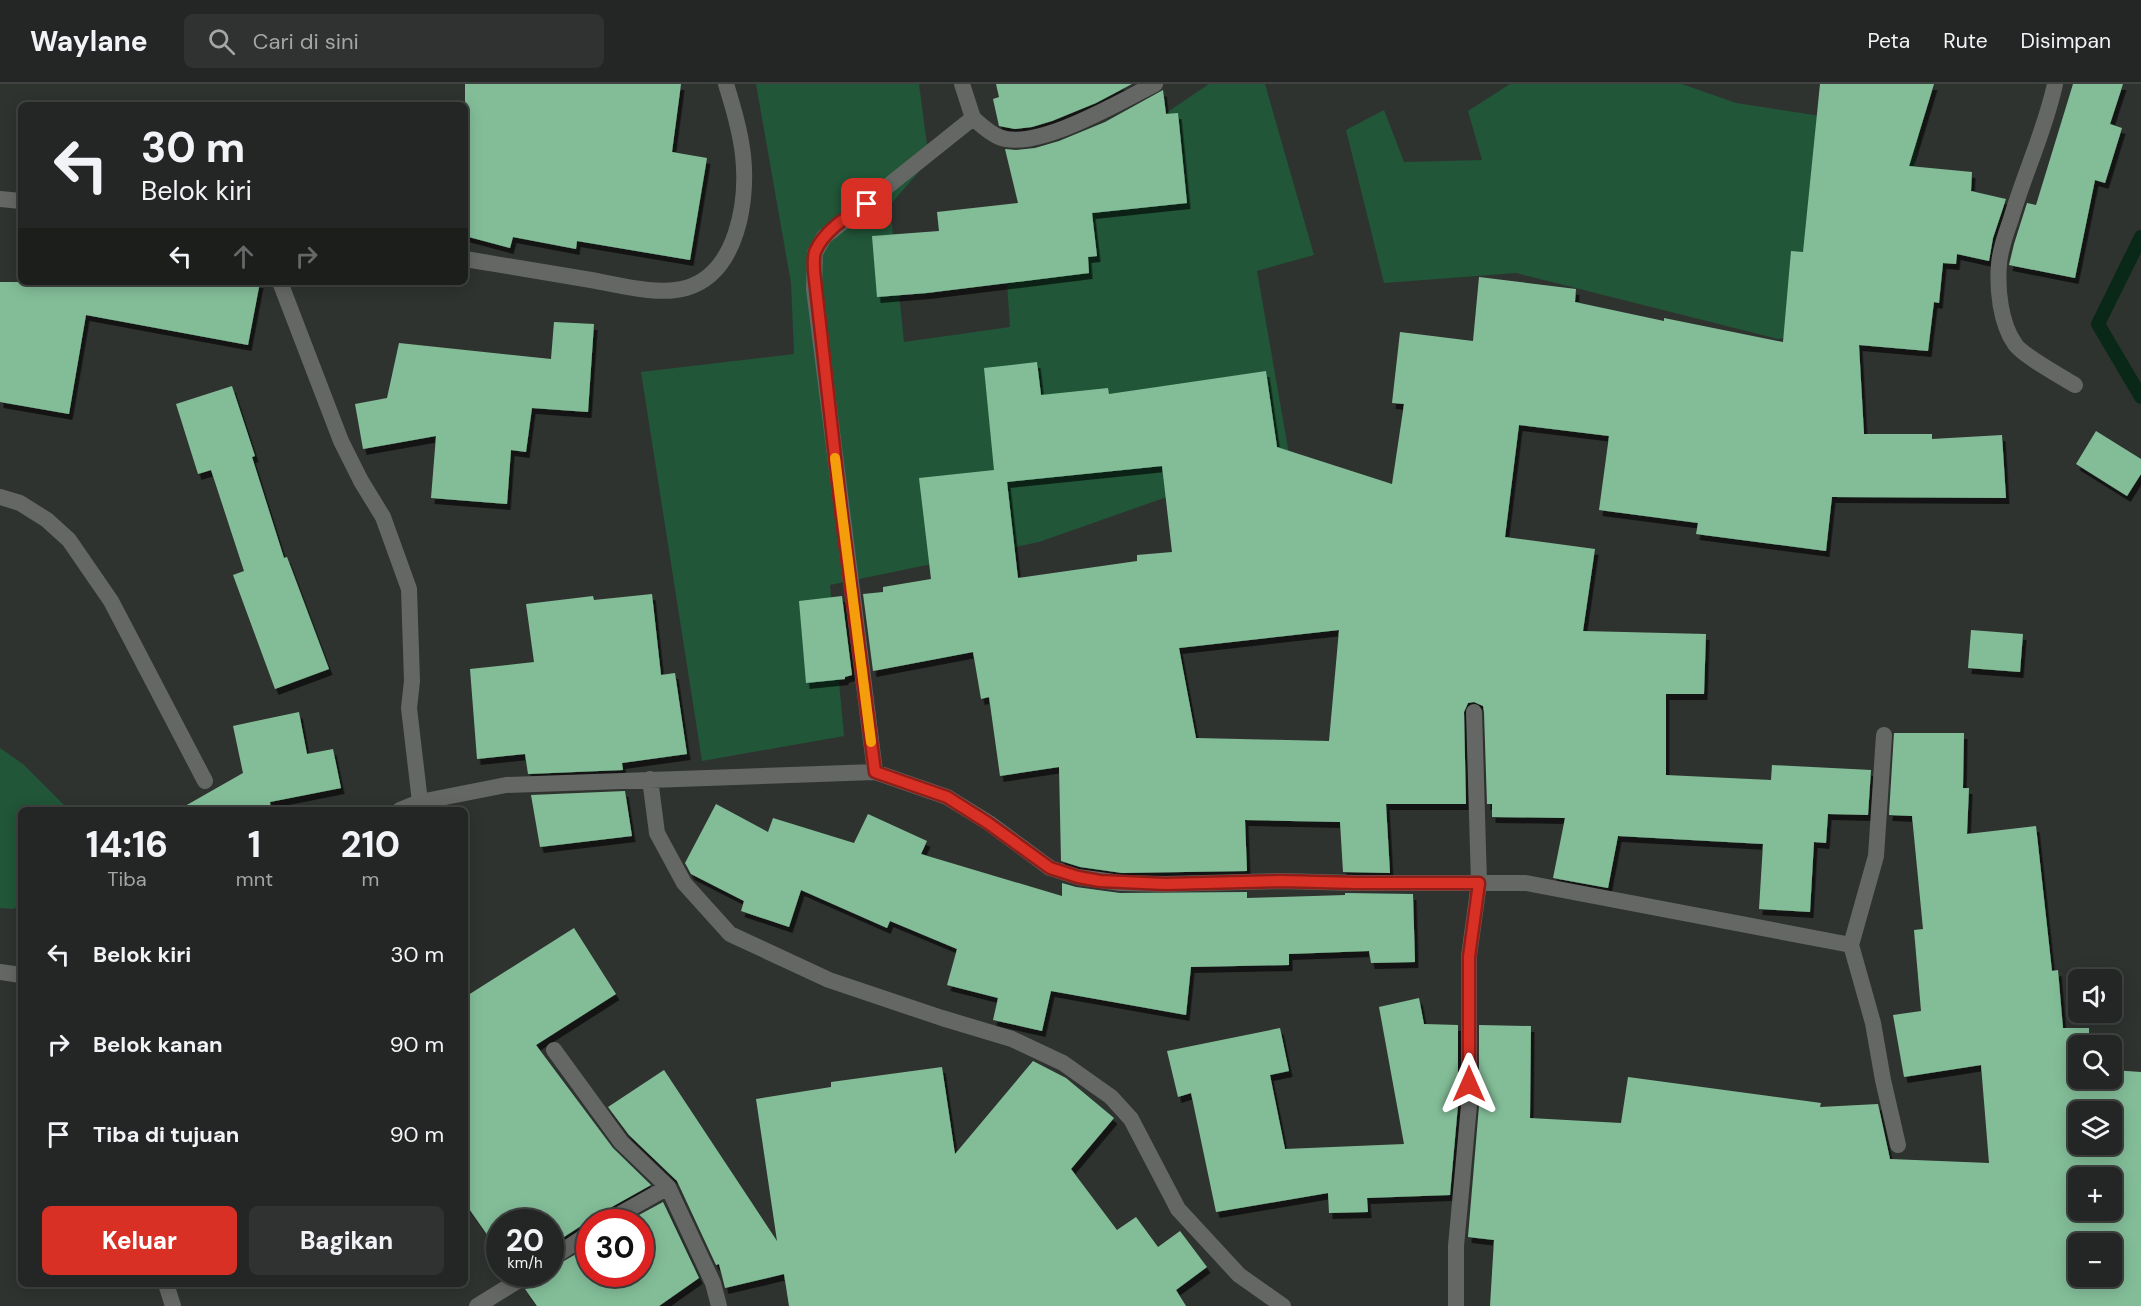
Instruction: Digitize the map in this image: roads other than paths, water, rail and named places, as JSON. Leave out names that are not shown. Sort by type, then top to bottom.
[{"type":"street","points":[[468,260],[639,288],[672,290],[686,288],[701,281],[712,273],[724,259],[734,236],[742,197],[743,156],[737,118],[726,84]]},
{"type":"street","points":[[962,84],[973,118],[1000,138],[1028,138],[1048,134],[1072,125],[1155,84]]},
{"type":"street","points":[[2055,84],[2051,104],[2004,242],[1999,263],[2000,291],[2006,326],[2015,345],[2075,385]]},
{"type":"street","points":[[875,772],[816,301],[815,254],[824,237],[973,118]]},
{"type":"street","points":[[0,199],[18,201]]},
{"type":"street","points":[[281,285],[341,441],[361,481],[383,517],[409,589],[412,681],[409,708],[420,802]]},
{"type":"street","points":[[0,497],[20,503],[47,520],[69,540],[111,600],[205,781]]},
{"type":"street","points":[[0,507],[20,503]]},
{"type":"street","points":[[1456,1306],[1456,1246],[1469,1105],[1469,957],[1479,883],[1474,712]]},
{"type":"street","points":[[1884,735],[1876,856],[1851,945],[1873,1023],[1882,1080],[1898,1145]]},
{"type":"street","points":[[408,807],[420,802],[506,785],[875,772],[947,797],[988,823],[1050,868],[1100,881],[1165,884],[1281,881],[1526,883],[1851,945]]},
{"type":"street","points":[[650,779],[657,833],[684,883],[730,934],[829,980],[1012,1039],[1063,1064],[1111,1097],[1131,1119],[1178,1209],[1239,1275],[1283,1306]]},
{"type":"street","points":[[0,972],[18,975]]},
{"type":"street","points":[[554,1050],[621,1142],[668,1187],[713,1283],[719,1306]]},
{"type":"street","points":[[629,1209],[668,1187]]},
{"type":"street","points":[[167,1287],[173,1306]]},
{"type":"street","points":[[477,1306],[508,1287]]},
{"type":"waterway","points":[[2141,237],[2098,324],[2141,397]]}]
